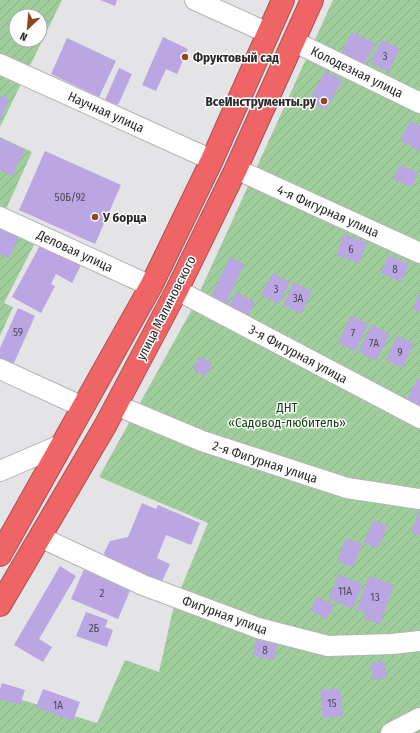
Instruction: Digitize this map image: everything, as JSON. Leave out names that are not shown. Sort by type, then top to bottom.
[{"type":"highway","name":"улица Малиновского","points":[[0,555],[151,286],[212,160],[283,0]]},
{"type":"highway","name":"улица Малиновского","points":[[0,605],[116,404],[177,290],[236,170],[312,0]]},
{"type":"street","points":[[195,0],[268,33]]},
{"type":"street","name":"Колодезная улица","points":[[293,41],[420,103]]},
{"type":"street","name":"Научная улица","points":[[0,64],[212,160]]},
{"type":"street","name":"4-я Фигурная улица","points":[[236,170],[420,253]]},
{"type":"street","name":"Деловая улица","points":[[0,217],[151,286]]},
{"type":"street","name":"3-я Фигурная улица","points":[[177,290],[420,418]]},
{"type":"street","points":[[0,369],[83,407]]},
{"type":"street","name":"2-я Фигурная улица","points":[[116,404],[202,441],[347,488],[420,499]]},
{"type":"street","points":[[0,471],[63,444]]},
{"type":"street","name":"Фигурная улица","points":[[40,537],[143,585],[258,628],[328,646],[392,644],[420,641]]},
{"type":"street","points":[[391,733],[420,718]]},
{"type":"green space","points":[[0,0],[62,0],[48,29],[48,8],[8,8],[8,48],[39,48],[0,127]]},
{"type":"green space","name":"ДНТ «Садовод-любитель»","points":[[333,0],[420,0],[420,733],[0,733],[0,693],[97,723],[125,660],[159,672],[174,605],[208,523],[99,477],[191,311]]},
{"type":"green space","points":[[0,137],[32,152],[1,220],[38,237],[4,303],[13,307],[0,336]]},
{"type":"building","points":[[100,0],[117,0],[115,6]]},
{"type":"building","points":[[352,32],[375,43],[363,67],[340,56]]},
{"type":"building","points":[[163,37],[188,49],[177,74],[166,69],[156,91],[142,85]]},
{"type":"building","points":[[67,38],[116,61],[99,97],[51,74]]},
{"type":"building","points":[[382,40],[400,49],[388,72],[370,62]]},
{"type":"building","points":[[119,68],[132,74],[118,105],[105,100]]},
{"type":"building","points":[[325,71],[342,80],[326,110],[309,101]]},
{"type":"building","points":[[0,95],[9,99],[0,120]]},
{"type":"building","points":[[410,121],[420,126],[420,151],[400,140]]},
{"type":"building","points":[[0,138],[25,150],[12,176],[0,170]]},
{"type":"building","points":[[45,151],[121,185],[95,244],[19,210]]},
{"type":"building","points":[[399,165],[418,173],[412,187],[393,179]]},
{"type":"building","points":[[0,228],[19,236],[9,258],[0,254]]},
{"type":"building","points":[[344,234],[367,243],[359,263],[336,255]]},
{"type":"building","points":[[43,240],[83,261],[72,283],[56,274],[51,284],[55,286],[41,313],[12,297]]},
{"type":"building","points":[[389,255],[409,265],[401,282],[381,273]]},
{"type":"building","points":[[230,257],[244,264],[224,308],[209,301]]},
{"type":"building","points":[[273,273],[290,282],[279,304],[261,295]]},
{"type":"building","points":[[294,282],[312,291],[301,314],[283,305]]},
{"type":"building","points":[[420,291],[420,312],[413,309]]},
{"type":"building","points":[[236,292],[255,302],[247,318],[228,308]]},
{"type":"building","points":[[18,308],[35,316],[13,365],[0,359],[0,348]]},
{"type":"building","points":[[351,316],[368,324],[355,351],[338,343]]},
{"type":"building","points":[[372,325],[390,334],[376,361],[358,352]]},
{"type":"building","points":[[397,336],[414,344],[402,368],[386,360]]},
{"type":"building","points":[[199,357],[212,363],[206,376],[193,370]]},
{"type":"building","points":[[418,378],[420,379],[420,411],[405,403]]},
{"type":"building","points":[[142,503],[156,509],[158,505],[200,523],[191,545],[166,535],[157,558],[170,564],[160,586],[112,566],[104,553],[110,541],[128,537]]},
{"type":"building","points":[[420,509],[420,535],[411,533]]},
{"type":"building","points":[[373,520],[387,526],[378,548],[364,543]]},
{"type":"building","points":[[346,538],[362,544],[353,567],[337,561]]},
{"type":"building","points":[[60,566],[76,576],[39,639],[52,647],[43,662],[14,645]]},
{"type":"building","points":[[85,567],[132,586],[118,619],[71,599]]},
{"type":"building","points":[[339,574],[363,585],[352,609],[328,598]]},
{"type":"building","points":[[369,576],[394,585],[380,624],[364,619],[367,613],[357,610]]},
{"type":"building","points":[[317,597],[334,605],[327,619],[310,610]]},
{"type":"building","points":[[86,612],[108,620],[105,627],[113,630],[107,647],[76,636]]},
{"type":"building","points":[[256,640],[277,644],[274,660],[253,656]]},
{"type":"building","points":[[384,661],[387,678],[373,680],[371,663]]},
{"type":"building","points":[[2,683],[25,690],[20,705],[0,699],[0,689]]},
{"type":"building","points":[[43,689],[80,702],[73,721],[36,707]]},
{"type":"building","points":[[340,689],[343,716],[323,718],[320,690]]},
{"type":"place","name":"Фруктовый сад","points":[[185,57]]},
{"type":"place","name":"ВсеИнструменты.ру","points":[[324,101]]},
{"type":"place","name":"У борца","points":[[95,217]]}]
